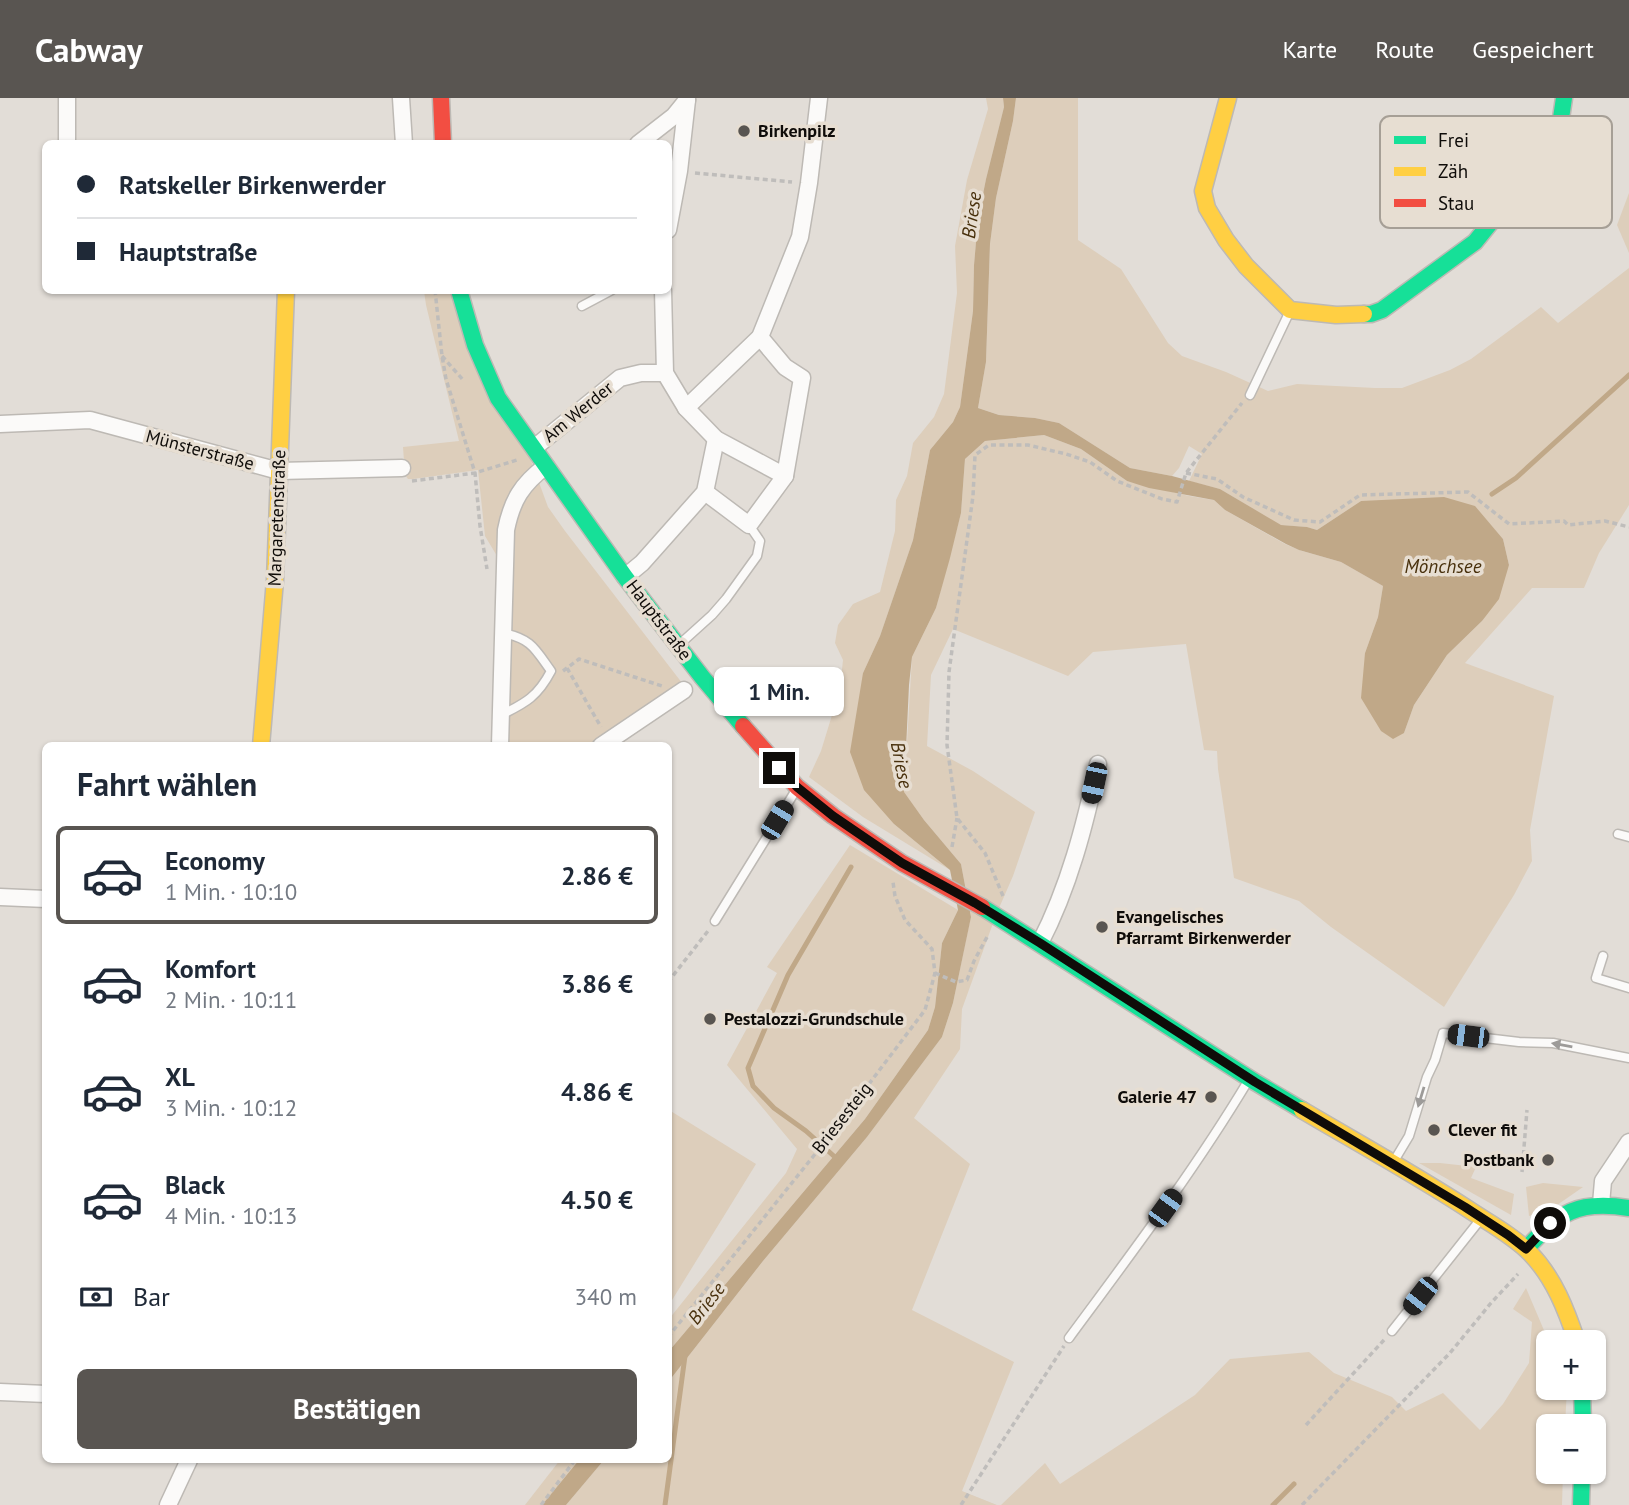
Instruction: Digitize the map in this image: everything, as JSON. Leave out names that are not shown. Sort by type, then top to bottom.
[{"type":"main road","points":[[441,98],[443,140]]},
{"type":"main road","points":[[1228,98],[1203,191],[1207,208],[1246,266],[1290,310],[1336,315],[1371,314],[1382,310],[1475,242],[1486,228]]},
{"type":"main road","points":[[1561,116],[1564,98]]},
{"type":"main road","name":"Margaretenstraße","points":[[261,742],[275,580],[286,294]]},
{"type":"main road","name":"Hauptstraße","points":[[460,294],[471,336],[488,378],[527,454],[546,466],[625,577],[726,708],[797,787],[833,816],[902,863],[999,917]]},
{"type":"main road","points":[[999,917],[1249,1078],[1482,1218],[1530,1254],[1558,1292],[1573,1330]]},
{"type":"main road","points":[[1530,1254],[1542,1231],[1562,1214],[1587,1205],[1629,1208]]},
{"type":"main road","points":[[1581,1505],[1582,1484]]},
{"type":"street","points":[[66,140],[67,98]]},
{"type":"street","points":[[401,98],[404,140]]},
{"type":"street","points":[[686,408],[760,337],[800,237],[818,98]]},
{"type":"street","points":[[643,140],[674,116],[687,99]]},
{"type":"street","points":[[672,209],[687,99]]},
{"type":"street","points":[[663,294],[665,373],[686,408],[716,439],[785,476]]},
{"type":"street","points":[[705,492],[749,525],[785,476],[802,378],[785,368],[760,337]]},
{"type":"street","name":"Am Werder","points":[[527,454],[620,379],[641,373],[665,373]]},
{"type":"street","name":"Münsterstraße","points":[[0,424],[90,420],[279,471],[402,468]]},
{"type":"street","points":[[625,577],[642,563],[705,492],[716,439]]},
{"type":"street","points":[[500,742],[506,530],[515,501],[526,482],[546,466]]},
{"type":"street","points":[[606,742],[682,691]]},
{"type":"street","points":[[1040,943],[1056,913],[1081,835],[1098,764]]},
{"type":"street","points":[[0,897],[42,899]]},
{"type":"street","points":[[1601,1204],[1603,1181],[1629,1142]]},
{"type":"street","points":[[0,1392],[42,1394]]},
{"type":"street","points":[[168,1505],[188,1463]]},
{"type":"lane","points":[[582,306],[604,294]]},
{"type":"lane","points":[[1250,394],[1290,310]]},
{"type":"lane","points":[[678,646],[719,608],[757,556],[760,541],[749,525]]},
{"type":"lane","points":[[500,715],[536,693],[551,671],[531,643],[503,633]]},
{"type":"lane","points":[[715,921],[797,787]]},
{"type":"lane","points":[[1618,834],[1629,837]]},
{"type":"lane","points":[[1602,956],[1596,978],[1629,988]]},
{"type":"lane","points":[[1393,1164],[1409,1136],[1443,1033],[1553,1043],[1629,1058]]},
{"type":"lane","points":[[1069,1338],[1181,1186],[1219,1130],[1249,1078]]},
{"type":"lane","points":[[1392,1331],[1482,1218]]},
{"type":"path","points":[[679,171],[809,183]]},
{"type":"path","points":[[435,294],[446,379],[475,473],[488,573]]},
{"type":"path","points":[[952,847],[957,818],[947,745],[949,672],[973,496],[975,455],[989,445],[1028,445],[1090,462],[1116,481],[1177,502],[1184,475],[1250,394]]},
{"type":"path","points":[[402,468],[402,476],[411,482],[475,473],[527,454]]},
{"type":"path","points":[[1184,475],[1217,479],[1243,497],[1294,520],[1320,522],[1360,495],[1468,492],[1509,524],[1564,521],[1568,525],[1605,521],[1629,527]]},
{"type":"path","points":[[551,671],[558,675],[579,659],[682,691]]},
{"type":"path","points":[[567,668],[604,742]]},
{"type":"path","points":[[902,863],[894,880],[895,896],[905,920],[932,949],[935,973],[956,982],[967,980],[1005,902],[985,853],[957,818]]},
{"type":"path","points":[[672,977],[715,921]]},
{"type":"path","name":"Briesesteig","points":[[672,1332],[828,1138],[925,1010],[935,973]]},
{"type":"path","points":[[1522,1172],[1527,1110]]},
{"type":"path","points":[[1302,1505],[1467,1334],[1530,1254]]},
{"type":"path","points":[[1306,1425],[1392,1331]]},
{"type":"path","points":[[961,1505],[1069,1338]]},
{"type":"path","points":[[541,1505],[573,1463]]},
{"type":"shaded area","points":[[986,98],[1003,98],[1004,107],[978,219],[973,311],[960,407],[953,422],[930,450],[913,540],[880,636],[863,673],[894,824],[950,870],[863,817],[809,777],[821,751],[840,689],[843,660],[835,643],[838,625],[853,604],[880,592],[895,531],[896,500],[907,476],[913,443],[934,417],[944,394],[957,293],[955,246],[967,180],[988,109]]},
{"type":"shaded area","points":[[1016,98],[1078,98],[1078,240],[1121,269],[1168,343],[1182,356],[1268,391],[1297,384],[1402,388],[1471,359],[1541,307],[1558,323],[1629,268],[1629,505],[1599,553],[1584,588],[1532,588],[1465,663],[1554,696],[1530,830],[1532,861],[1514,895],[1444,1007],[1331,927],[1299,901],[1234,878],[1217,751],[1204,750],[1186,644],[1093,652],[1068,676],[953,629],[931,675],[927,746],[973,771],[1035,812],[962,1009],[960,1049],[914,1118],[970,1164],[912,1310],[1014,1362],[962,1491],[997,1505],[566,1505],[601,1463],[672,1463],[672,1377],[763,1261],[867,1137],[942,1037],[953,1003],[971,916],[961,864],[904,793],[912,657],[936,608],[961,513],[965,459],[985,441],[1044,435],[1081,449],[1127,481],[1214,500],[1225,510],[1285,544],[1341,562],[1383,586],[1378,617],[1365,653],[1404,733],[1414,705],[1447,655],[1482,621],[1509,565],[1503,539],[1474,506],[1361,501],[1317,530],[1280,525],[1220,489],[1189,481],[1202,454],[1189,446],[1179,468],[1172,476],[1130,468],[1059,423],[999,415],[978,408],[986,362],[990,244],[996,198]]},
{"type":"shaded area","points":[[1629,193],[1629,253],[1617,225]]},
{"type":"shaded area","points":[[424,294],[456,294],[530,458],[548,507],[689,692],[624,742],[499,742],[497,556],[485,536],[478,470],[413,479],[408,479],[405,475],[403,447],[459,441]]},
{"type":"shaded area","points":[[850,845],[958,910],[942,943],[935,1007],[928,1030],[865,1119],[672,1347],[672,1315],[786,1173],[797,1149],[727,1065],[777,973],[767,967]]},
{"type":"shaded area","points":[[672,1112],[756,1164],[672,1300]]},
{"type":"shaded area","points":[[1419,1163],[1476,1167],[1471,1178],[1514,1194],[1511,1215]]},
{"type":"shaded area","points":[[1543,1183],[1583,1187],[1547,1212],[1529,1216],[1526,1187]]},
{"type":"shaded area","points":[[1526,1288],[1544,1330],[1536,1330],[1536,1400],[1566,1400],[1566,1414],[1536,1414],[1536,1484],[1563,1484],[1562,1505],[1001,1505],[1045,1463],[1060,1484],[1195,1395],[1230,1359],[1309,1352],[1334,1373],[1392,1397],[1406,1411],[1443,1393],[1480,1430],[1503,1404],[1529,1363],[1532,1322],[1513,1309]]},
{"type":"shaded area","points":[[558,1463],[577,1463],[542,1505],[525,1505]]},
{"type":"water","points":[[1003,98],[1016,98],[996,198],[990,244],[986,362],[978,408],[999,415],[1059,423],[1130,468],[1220,489],[1281,525],[1317,530],[1361,501],[1444,497],[1475,506],[1503,539],[1509,565],[1499,599],[1482,621],[1447,655],[1414,705],[1404,733],[1393,739],[1381,731],[1361,698],[1365,653],[1378,617],[1383,586],[1341,562],[1286,544],[1225,510],[1214,500],[1149,488],[1127,481],[1081,449],[1044,435],[985,441],[965,459],[961,513],[950,558],[936,608],[912,657],[904,792],[961,864],[971,917],[953,1003],[942,1037],[867,1137],[763,1261],[672,1377],[672,1347],[865,1119],[928,1030],[935,1007],[942,943],[958,910],[950,870],[894,824],[864,790],[850,752],[863,673],[880,636],[913,540],[930,450],[953,422],[960,407],[973,311],[978,219],[1004,107]]},
{"type":"water","points":[[577,1463],[601,1463],[566,1505],[542,1505]]},
{"type":"waterway","points":[[1492,494],[1516,478],[1629,375]]},
{"type":"waterway","points":[[836,1158],[806,1131],[774,1108],[753,1086],[748,1068],[788,975],[851,867]]},
{"type":"waterway","points":[[672,1453],[685,1356]]},
{"type":"waterway","points":[[665,1505],[671,1463]]},
{"type":"waterway","points":[[1273,1505],[1294,1484]]},
{"type":"traffic: fast","points":[[1561,116],[1564,98]]},
{"type":"traffic: fast","points":[[1364,314],[1382,310],[1475,242],[1486,228]]},
{"type":"traffic: fast","points":[[460,294],[475,345],[498,398],[625,577],[743,726]]},
{"type":"traffic: fast","points":[[982,907],[1302,1110]]},
{"type":"traffic: fast","points":[[1526,1249],[1549,1226],[1571,1212],[1596,1206],[1629,1208]]},
{"type":"traffic: fast","points":[[1582,1400],[1583,1414]]},
{"type":"traffic: fast","points":[[1581,1505],[1582,1484]]},
{"type":"traffic: slow","points":[[1228,98],[1203,191],[1207,208],[1226,240],[1246,266],[1290,310],[1336,315],[1364,314]]},
{"type":"traffic: slow","points":[[261,742],[275,580],[286,294]]},
{"type":"traffic: slow","points":[[1302,1110],[1448,1196],[1523,1247],[1553,1283],[1573,1330]]},
{"type":"traffic: jam","points":[[441,98],[443,140]]},
{"type":"traffic: jam","points":[[743,726],[797,787],[833,816],[902,863],[982,907]]},
{"type":"place","name":"Birkenpilz","points":[[744,131]]},
{"type":"place","name":"Evangelisches Pfarramt Birkenwerder","points":[[1102,927]]},
{"type":"place","name":"Pestalozzi-Grundschule","points":[[710,1019]]},
{"type":"place","name":"Galerie 47","points":[[1211,1097]]},
{"type":"place","name":"Clever fit","points":[[1434,1130]]},
{"type":"place","name":"Postbank","points":[[1548,1160]]},
{"type":"route","points":[[779,768],[797,787],[833,816],[902,863],[1040,943],[1255,1082],[1465,1207],[1526,1249],[1550,1223]]},
{"type":"water label","name":"Briese","points":[[971,215]]},
{"type":"water label","name":"Mönchsee","points":[[1443,566]]},
{"type":"water label","name":"Briese","points":[[902,765]]},
{"type":"water label","name":"Briese","points":[[706,1303]]}]
